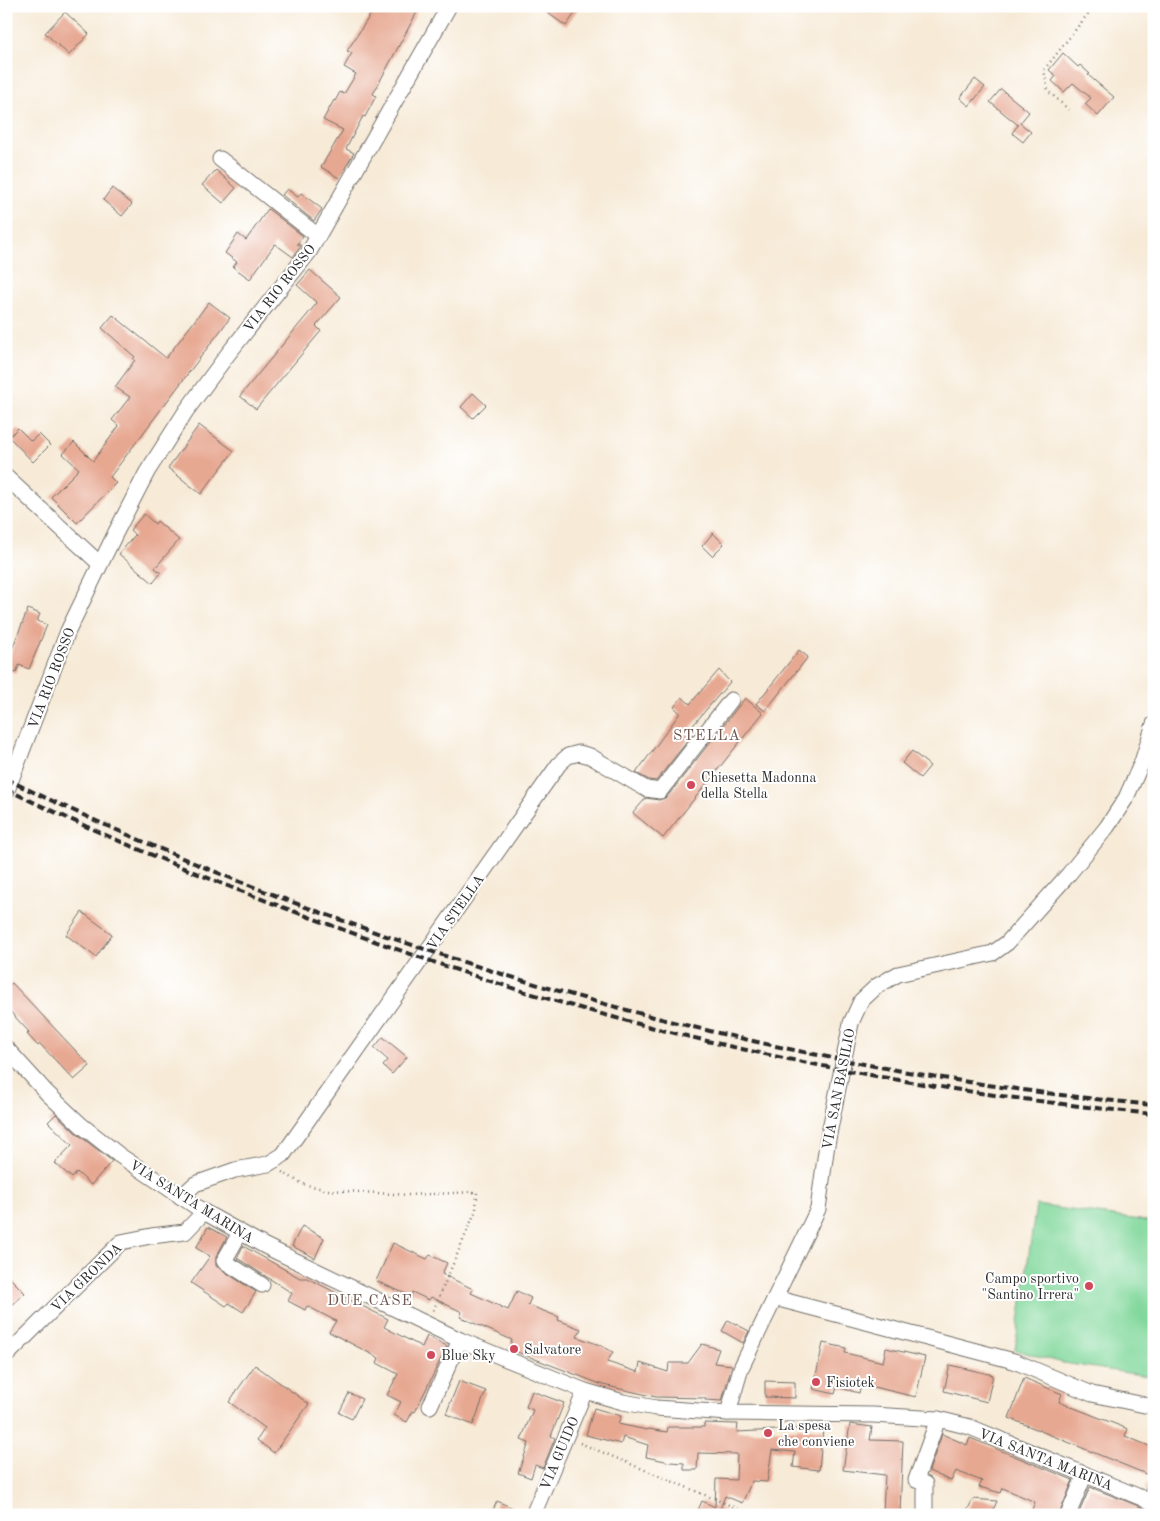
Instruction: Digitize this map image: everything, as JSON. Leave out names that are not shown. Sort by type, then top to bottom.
[{"type":"street","name":"VIA RIO ROSSO","points":[[6,793],[68,632],[147,472],[186,412],[228,354],[309,252],[449,6]]},
{"type":"street","points":[[220,159],[318,236]]},
{"type":"street","points":[[6,477],[100,564]]},
{"type":"street","name":"VIA STELLA","points":[[181,1197],[195,1184],[235,1170],[268,1164],[283,1155],[559,764],[568,756],[579,753],[590,756],[646,789],[660,791],[730,700]]},
{"type":"street","name":"VIA SAN BASILIO","points":[[728,1413],[741,1368],[818,1208],[827,1144],[850,1023],[861,1001],[877,986],[898,974],[984,956],[993,953],[1007,943],[1068,875],[1107,827],[1126,798],[1142,762],[1154,724]]},
{"type":"street","name":"VIA SANTA MARINA","points":[[6,1048],[47,1093],[81,1125],[120,1155],[204,1212],[240,1233],[460,1340],[585,1391],[623,1402],[656,1408],[728,1413],[873,1415],[938,1419],[970,1428],[1154,1503]]},
{"type":"street","name":"VIA GRONDA","points":[[6,1356],[121,1242],[185,1232],[204,1212]]},
{"type":"street","points":[[240,1233],[224,1260],[262,1285]]},
{"type":"street","points":[[775,1298],[1014,1361],[1092,1394],[1154,1408]]},
{"type":"street","points":[[430,1406],[460,1340]]},
{"type":"street","name":"VIA GUIDO","points":[[533,1515],[585,1391]]},
{"type":"street","points":[[925,1514],[925,1484],[916,1480],[938,1419]]},
{"type":"street","points":[[1068,1515],[1085,1474]]},
{"type":"path","points":[[1069,110],[1048,91],[1044,70],[1094,6]]},
{"type":"path","points":[[268,1164],[303,1184],[328,1190],[409,1195],[477,1192],[476,1210],[428,1324]]},
{"type":"path","points":[[565,1436],[753,1515]]},
{"type":"green space","name":"Campo sportivo \"Santino Irrera\"","points":[[1036,1205],[1154,1222],[1154,1377],[1063,1363],[1015,1350]]},
{"type":"building","points":[[376,6],[406,6],[417,12],[373,94],[376,96],[346,149],[354,153],[339,178],[321,167],[343,130],[323,120],[334,100],[340,92],[344,94],[356,74],[344,67],[352,53],[347,51]]},
{"type":"building","points":[[538,6],[580,6],[566,26]]},
{"type":"building","points":[[65,12],[89,34],[69,55],[45,33]]},
{"type":"building","points":[[1063,53],[1078,67],[1080,65],[1090,74],[1088,75],[1114,97],[1098,116],[1085,104],[1091,98],[1073,83],[1064,92],[1052,81],[1056,76],[1049,70]]},
{"type":"building","points":[[975,79],[985,87],[969,106],[960,98]]},
{"type":"building","points":[[1001,89],[1029,112],[1020,123],[1031,132],[1023,142],[1012,133],[1018,125],[990,102]]},
{"type":"building","points":[[216,170],[236,188],[223,203],[202,185]]},
{"type":"building","points":[[112,188],[132,204],[122,216],[103,200]]},
{"type":"building","points":[[287,189],[298,197],[301,193],[322,209],[314,221],[282,195]]},
{"type":"building","points":[[268,209],[303,236],[297,244],[301,246],[293,257],[275,244],[250,279],[233,267],[237,262],[225,253],[238,234],[246,240]]},
{"type":"building","points":[[310,270],[341,297],[316,326],[321,331],[256,409],[240,396],[317,303],[297,285]]},
{"type":"building","points":[[209,302],[230,318],[110,477],[116,483],[77,523],[51,497],[79,469],[63,454],[74,442],[93,461],[119,426],[112,420],[130,397],[115,387],[135,360],[133,359],[135,357],[102,328],[113,315],[166,358]]},
{"type":"building","points":[[473,393],[486,405],[473,418],[461,407]]},
{"type":"building","points":[[199,425],[234,451],[201,494],[168,468]]},
{"type":"building","points":[[18,428],[31,441],[39,434],[50,445],[33,462],[9,437]]},
{"type":"building","points":[[144,514],[155,524],[157,521],[179,540],[155,568],[161,573],[153,583],[119,554],[135,535],[130,530]]},
{"type":"building","points":[[713,533],[724,544],[712,556],[702,546]]},
{"type":"building","points":[[28,609],[40,614],[37,621],[47,625],[29,669],[19,665],[16,673],[6,669],[6,664]]},
{"type":"building","points":[[799,650],[808,657],[765,711],[756,704]]},
{"type":"building","points":[[719,670],[730,682],[688,731],[693,734],[656,781],[649,780],[636,773],[680,713],[674,707],[682,697],[690,704]]},
{"type":"building","points":[[745,698],[763,713],[663,838],[633,813],[646,798],[659,800],[667,797]]},
{"type":"building","points":[[912,751],[930,766],[920,778],[902,763]]},
{"type":"building","points":[[82,912],[112,934],[96,957],[66,935]]},
{"type":"building","points":[[12,983],[90,1066],[74,1080],[40,1044],[38,1046],[27,1034],[29,1032],[6,1007],[6,989]]},
{"type":"building","points":[[383,1037],[407,1057],[392,1074],[383,1066],[388,1060],[374,1048]]},
{"type":"building","points":[[56,1114],[75,1132],[112,1161],[91,1185],[77,1172],[72,1178],[55,1163],[72,1145],[48,1122]]},
{"type":"building","points":[[302,1226],[324,1238],[315,1258],[292,1246]]},
{"type":"building","points":[[208,1227],[227,1237],[216,1257],[216,1266],[256,1292],[243,1312],[229,1303],[226,1306],[191,1283],[210,1256],[196,1248]]},
{"type":"building","points":[[393,1243],[427,1259],[430,1255],[447,1263],[442,1274],[473,1289],[471,1293],[508,1310],[517,1291],[531,1298],[528,1305],[559,1317],[558,1320],[581,1329],[577,1337],[613,1352],[607,1362],[638,1372],[640,1363],[668,1372],[669,1363],[688,1363],[702,1344],[719,1349],[714,1363],[732,1365],[722,1401],[705,1400],[705,1398],[656,1397],[603,1385],[509,1349],[512,1340],[460,1317],[462,1312],[431,1297],[429,1300],[412,1292],[411,1296],[376,1281]]},
{"type":"building","points":[[243,1246],[300,1278],[307,1278],[388,1319],[384,1327],[422,1347],[427,1336],[447,1346],[415,1412],[413,1411],[407,1422],[394,1415],[401,1402],[387,1395],[398,1374],[377,1363],[379,1358],[329,1332],[336,1321],[307,1306],[305,1310],[288,1301],[292,1293],[237,1258]]},
{"type":"building","points":[[6,1274],[25,1293],[6,1311]]},
{"type":"building","points":[[728,1320],[749,1331],[743,1343],[722,1331]]},
{"type":"building","points":[[823,1343],[846,1348],[845,1353],[883,1362],[886,1348],[925,1357],[916,1397],[861,1384],[859,1393],[837,1387],[835,1394],[813,1389]]},
{"type":"building","points":[[255,1365],[309,1404],[274,1453],[257,1440],[265,1428],[229,1402]]},
{"type":"building","points":[[950,1365],[993,1375],[987,1402],[944,1391]]},
{"type":"building","points":[[1024,1378],[1062,1394],[1059,1402],[1128,1429],[1125,1436],[1154,1448],[1154,1493],[1145,1489],[1151,1476],[1009,1418]]},
{"type":"building","points":[[459,1381],[486,1391],[473,1425],[446,1414]]},
{"type":"building","points":[[765,1381],[795,1382],[795,1398],[765,1397]]},
{"type":"building","points":[[532,1391],[564,1403],[551,1436],[555,1438],[543,1468],[535,1465],[531,1478],[518,1473],[529,1443],[521,1440],[533,1410],[526,1407]]},
{"type":"building","points":[[349,1393],[362,1399],[352,1419],[339,1413]]},
{"type":"building","points":[[594,1408],[621,1416],[618,1424],[667,1432],[668,1427],[704,1427],[704,1423],[738,1424],[737,1432],[797,1429],[797,1427],[823,1429],[819,1470],[793,1467],[795,1452],[772,1450],[767,1482],[752,1481],[742,1503],[725,1496],[720,1509],[734,1515],[696,1515],[702,1501],[715,1507],[716,1479],[736,1480],[737,1454],[698,1453],[697,1470],[684,1470],[684,1463],[646,1457],[648,1445],[623,1437],[621,1444],[586,1435]]},
{"type":"building","points":[[850,1424],[872,1427],[870,1440],[903,1441],[900,1513],[883,1511],[885,1475],[843,1470]]},
{"type":"building","points":[[942,1434],[967,1445],[970,1438],[1073,1480],[1059,1515],[1030,1515],[1035,1502],[1003,1488],[1001,1493],[979,1487],[982,1481],[956,1471],[951,1481],[929,1471]]},
{"type":"building","points":[[1090,1487],[1154,1512],[1154,1515],[1078,1515]]},
{"type":"building","points":[[973,1499],[997,1501],[991,1515],[978,1515],[967,1511]]},
{"type":"building","points":[[497,1501],[524,1513],[524,1515],[491,1515]]},
{"type":"railway","points":[[6,779],[142,841],[281,898],[422,948],[566,993],[711,1031],[857,1063],[1005,1087],[1154,1105]]},
{"type":"railway","points":[[6,789],[125,844],[287,909],[459,971],[539,996],[690,1037],[844,1070],[998,1096],[1154,1114]]},
{"type":"place","name":"Chiesetta Madonna della Stella","points":[[691,785]]},
{"type":"place","name":"Campo sportivo \"Santino Irrera\"","points":[[1089,1286]]},
{"type":"place","name":"Salvatore","points":[[514,1349]]},
{"type":"place","name":"Blue Sky","points":[[431,1355]]},
{"type":"place","name":"Fisiotek","points":[[816,1382]]},
{"type":"place","name":"La spesa che conviene","points":[[768,1433]]},
{"type":"district","name":"STELLA","points":[[707,735]]},
{"type":"district","name":"DUE CASE","points":[[370,1300]]}]
